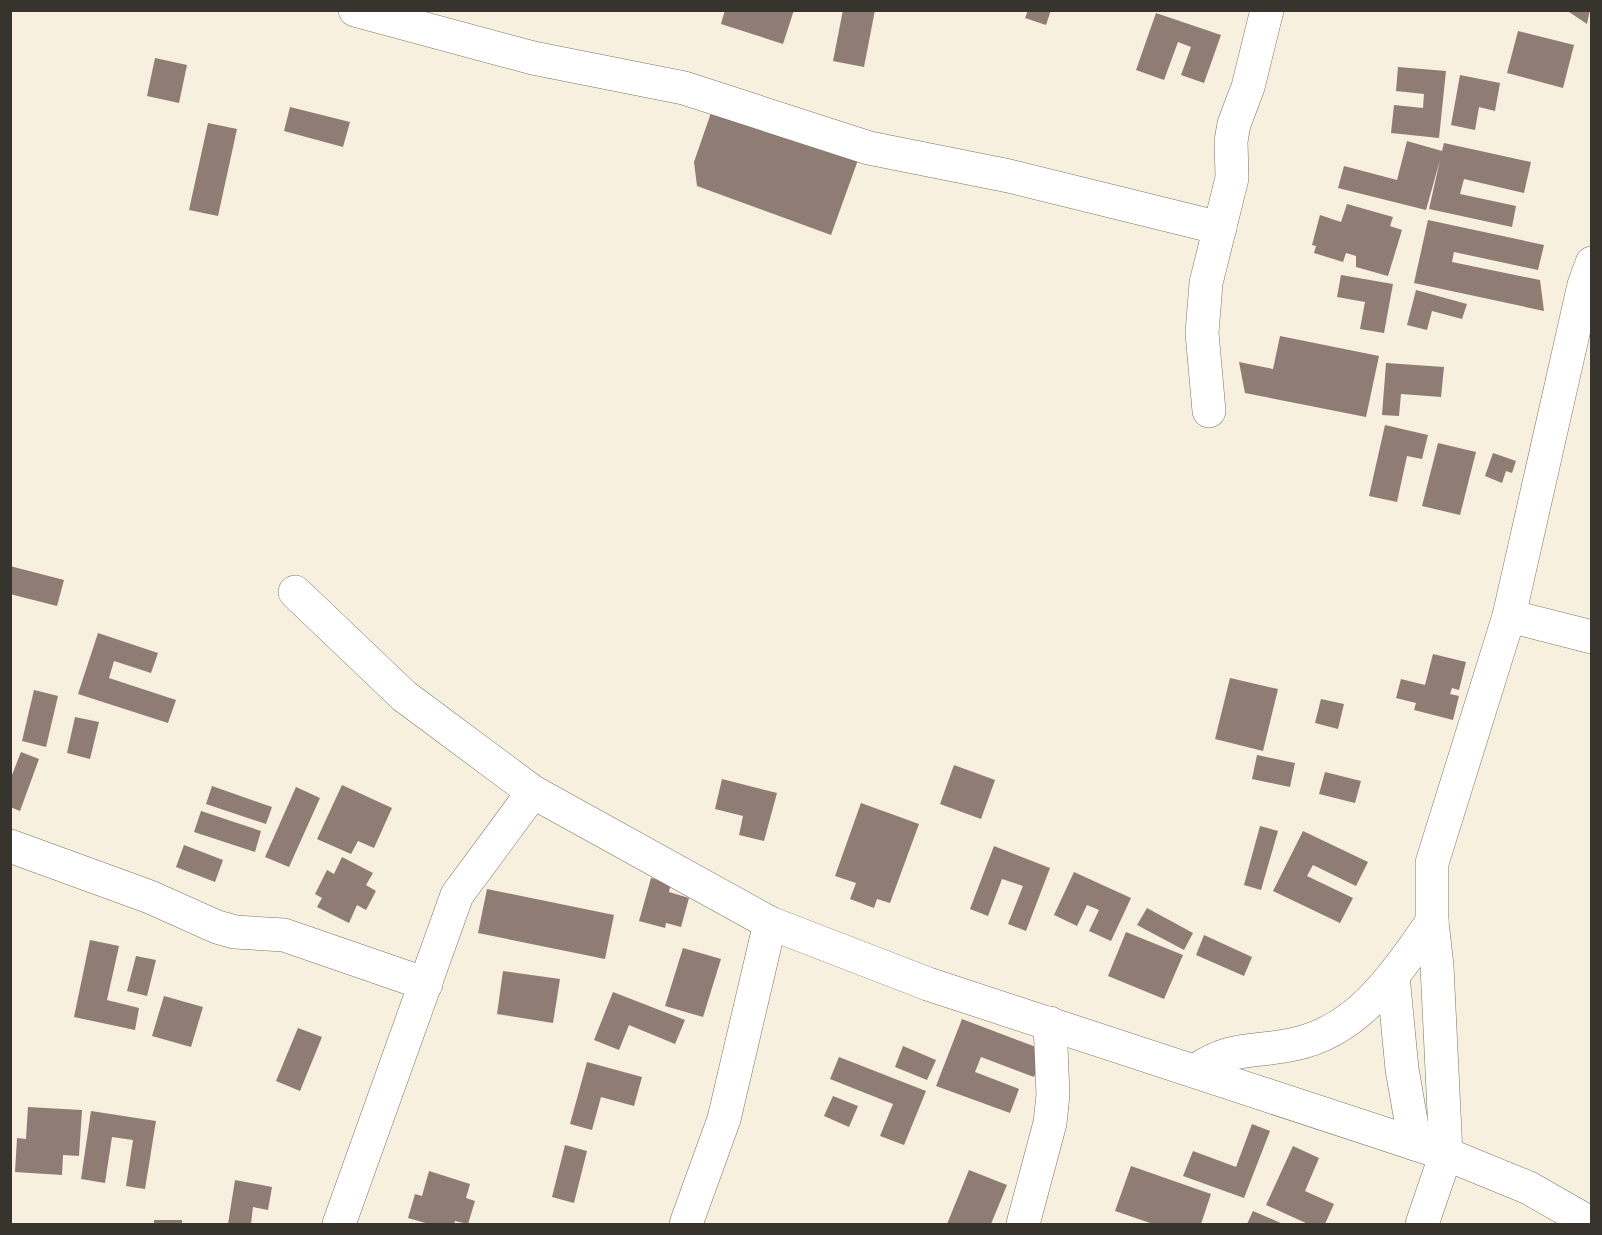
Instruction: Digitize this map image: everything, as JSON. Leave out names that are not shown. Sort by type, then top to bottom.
[{"type":"street","points":[[355,10],[533,58],[684,88],[869,148],[1009,176],[1220,228]]},
{"type":"street","points":[[1209,411],[1202,310],[1206,283],[1232,178],[1231,141],[1234,124],[1248,87],[1267,10]]},
{"type":"street","points":[[1422,1224],[1446,1154],[1437,966],[1432,922],[1432,863],[1509,616],[1589,278]]},
{"type":"street","points":[[295,592],[404,696],[533,792],[770,923],[928,984],[1446,1154],[1529,1188],[1592,1224]]},
{"type":"street","points":[[1509,616],[1592,637]]},
{"type":"street","points":[[339,1224],[457,895],[533,792]]},
{"type":"street","points":[[10,846],[150,897],[217,927],[284,935],[426,984]]},
{"type":"street","points":[[1195,1071],[1214,1057],[1232,1052],[1296,1044],[1346,1024],[1393,976],[1432,922]]},
{"type":"street","points":[[686,1224],[724,1119],[770,923]]},
{"type":"street","points":[[1393,976],[1402,1069],[1415,1144]]},
{"type":"street","points":[[1023,1224],[1050,1123],[1053,1095],[1050,1023]]},
{"type":"building","points":[[725,10],[794,10],[783,44],[721,24]]},
{"type":"building","points":[[843,10],[875,10],[864,67],[833,61]]},
{"type":"building","points":[[1028,10],[1051,10],[1046,25],[1025,18]]},
{"type":"building","points":[[1566,10],[1590,10],[1587,24]]},
{"type":"building","points":[[1156,13],[1221,35],[1204,83],[1181,75],[1191,47],[1178,42],[1164,80],[1136,70]]},
{"type":"building","points":[[1518,31],[1574,45],[1563,88],[1507,73]]},
{"type":"building","points":[[155,58],[187,65],[179,103],[147,96]]},
{"type":"building","points":[[1398,67],[1446,71],[1439,138],[1391,133],[1394,105],[1423,108],[1424,94],[1396,91]]},
{"type":"building","points":[[1460,75],[1500,83],[1495,111],[1479,107],[1475,130],[1451,125]]},
{"type":"building","points":[[290,107],[350,122],[343,147],[284,131]]},
{"type":"building","points":[[713,107],[858,160],[831,235],[697,186],[694,162]]},
{"type":"building","points":[[208,123],[237,129],[218,216],[189,210]]},
{"type":"building","points":[[1407,141],[1442,151],[1444,143],[1531,162],[1524,193],[1464,179],[1460,194],[1516,206],[1512,227],[1429,209],[1440,160],[1426,210],[1338,188],[1344,166],[1397,180]]},
{"type":"building","points":[[1347,204],[1393,217],[1390,226],[1402,230],[1388,276],[1356,267],[1356,256],[1346,253],[1343,262],[1314,253],[1316,246],[1312,245],[1320,215],[1341,222]]},
{"type":"building","points":[[1428,220],[1544,245],[1538,270],[1454,252],[1452,262],[1540,280],[1544,311],[1414,283]]},
{"type":"building","points":[[1341,275],[1393,284],[1384,333],[1360,329],[1365,302],[1337,297]]},
{"type":"building","points":[[1416,290],[1467,304],[1462,319],[1432,311],[1427,330],[1407,325]]},
{"type":"building","points":[[1280,336],[1379,356],[1366,417],[1245,393],[1239,362],[1273,369]]},
{"type":"building","points":[[1386,363],[1444,367],[1441,397],[1401,394],[1399,416],[1382,415]]},
{"type":"building","points":[[1385,425],[1428,435],[1422,459],[1407,456],[1397,502],[1369,496]]},
{"type":"building","points":[[1438,443],[1476,452],[1460,515],[1422,506]]},
{"type":"building","points":[[1493,453],[1516,461],[1512,473],[1506,471],[1502,483],[1485,476]]},
{"type":"building","points":[[10,566],[64,580],[57,606],[10,594]]},
{"type":"building","points":[[98,633],[158,653],[151,673],[114,661],[109,678],[176,700],[168,723],[78,694]]},
{"type":"building","points":[[1433,654],[1466,662],[1459,690],[1452,688],[1450,694],[1459,696],[1453,720],[1414,710],[1416,703],[1396,698],[1401,679],[1425,685]]},
{"type":"building","points":[[1230,678],[1278,689],[1263,751],[1215,739]]},
{"type":"building","points":[[34,690],[58,696],[46,747],[22,741]]},
{"type":"building","points":[[1321,699],[1344,704],[1338,729],[1315,723]]},
{"type":"building","points":[[75,717],[99,722],[90,759],[67,753]]},
{"type":"building","points":[[21,752],[39,759],[20,811],[10,807],[10,780]]},
{"type":"building","points":[[1257,755],[1295,763],[1290,787],[1252,779]]},
{"type":"building","points":[[954,765],[995,780],[981,819],[940,804]]},
{"type":"building","points":[[1325,772],[1361,781],[1355,803],[1319,794]]},
{"type":"building","points":[[722,779],[777,793],[764,841],[739,835],[743,816],[715,809]]},
{"type":"building","points":[[342,785],[392,808],[374,848],[358,841],[351,854],[317,839]]},
{"type":"building","points":[[212,786],[272,807],[266,824],[206,804]]},
{"type":"building","points":[[296,787],[320,798],[289,867],[265,857]]},
{"type":"building","points":[[861,803],[919,824],[890,903],[877,899],[874,908],[850,899],[856,883],[835,876]]},
{"type":"building","points":[[201,811],[261,831],[255,852],[194,832]]},
{"type":"building","points":[[1260,826],[1278,831],[1261,890],[1244,885]]},
{"type":"building","points":[[1303,831],[1368,862],[1356,886],[1313,865],[1307,876],[1353,898],[1340,923],[1273,891]]},
{"type":"building","points":[[184,845],[223,860],[215,882],[176,867]]},
{"type":"building","points":[[994,846],[1050,868],[1026,931],[1008,924],[1023,886],[1002,879],[988,916],[970,909]]},
{"type":"building","points":[[342,857],[373,873],[366,885],[376,891],[366,910],[357,905],[349,923],[317,907],[322,898],[315,894],[327,870],[334,874]]},
{"type":"building","points":[[1074,872],[1131,898],[1111,941],[1089,931],[1099,910],[1087,905],[1077,926],[1054,915]]},
{"type":"building","points":[[651,878],[671,883],[669,892],[689,898],[681,927],[666,923],[665,928],[639,921]]},
{"type":"building","points":[[487,889],[614,915],[605,959],[478,933]]},
{"type":"building","points":[[1147,908],[1193,933],[1184,950],[1137,925]]},
{"type":"building","points":[[1126,932],[1183,955],[1164,999],[1108,976]]},
{"type":"building","points":[[1204,935],[1252,957],[1244,976],[1196,955]]},
{"type":"building","points":[[90,940],[119,946],[107,1000],[139,1008],[135,1030],[74,1017]]},
{"type":"building","points":[[683,948],[721,959],[703,1017],[665,1006]]},
{"type":"building","points":[[136,956],[156,960],[147,996],[127,991]]},
{"type":"building","points":[[503,971],[560,979],[553,1023],[497,1014]]},
{"type":"building","points":[[613,992],[685,1020],[675,1044],[629,1025],[619,1050],[594,1040]]},
{"type":"building","points":[[164,996],[203,1007],[191,1047],[152,1036]]},
{"type":"building","points":[[962,1019],[1044,1050],[1034,1077],[981,1057],[975,1072],[1019,1089],[1010,1113],[936,1086]]},
{"type":"building","points":[[298,1028],[322,1037],[300,1091],[276,1081]]},
{"type":"building","points":[[903,1046],[936,1060],[927,1080],[895,1067]]},
{"type":"building","points":[[839,1057],[926,1091],[904,1145],[880,1136],[893,1104],[830,1079]]},
{"type":"building","points":[[587,1062],[642,1077],[634,1106],[601,1097],[592,1130],[570,1124]]},
{"type":"building","points":[[833,1096],[858,1106],[849,1127],[824,1116]]},
{"type":"building","points":[[28,1107],[82,1110],[79,1156],[63,1155],[62,1175],[15,1172],[17,1138],[26,1139]]},
{"type":"building","points":[[91,1111],[156,1121],[145,1189],[126,1186],[133,1140],[112,1137],[105,1183],[81,1179]]},
{"type":"building","points":[[1252,1124],[1270,1131],[1244,1198],[1183,1176],[1193,1151],[1236,1167]]},
{"type":"building","points":[[565,1145],[587,1151],[574,1203],[552,1197]]},
{"type":"building","points":[[1293,1146],[1319,1158],[1305,1191],[1334,1204],[1325,1224],[1308,1224],[1266,1205]]},
{"type":"building","points":[[1131,1166],[1211,1194],[1201,1224],[1153,1224],[1115,1211]]},
{"type":"building","points":[[969,1170],[1007,1185],[991,1224],[947,1224]]},
{"type":"building","points":[[429,1171],[470,1184],[466,1198],[475,1201],[468,1224],[455,1221],[454,1224],[429,1224],[408,1218],[415,1194],[422,1196]]},
{"type":"building","points":[[235,1180],[272,1187],[268,1210],[253,1207],[251,1224],[228,1224]]},
{"type":"building","points":[[1253,1211],[1283,1224],[1247,1224]]},
{"type":"building","points":[[154,1220],[182,1220],[182,1224],[154,1224]]}]
